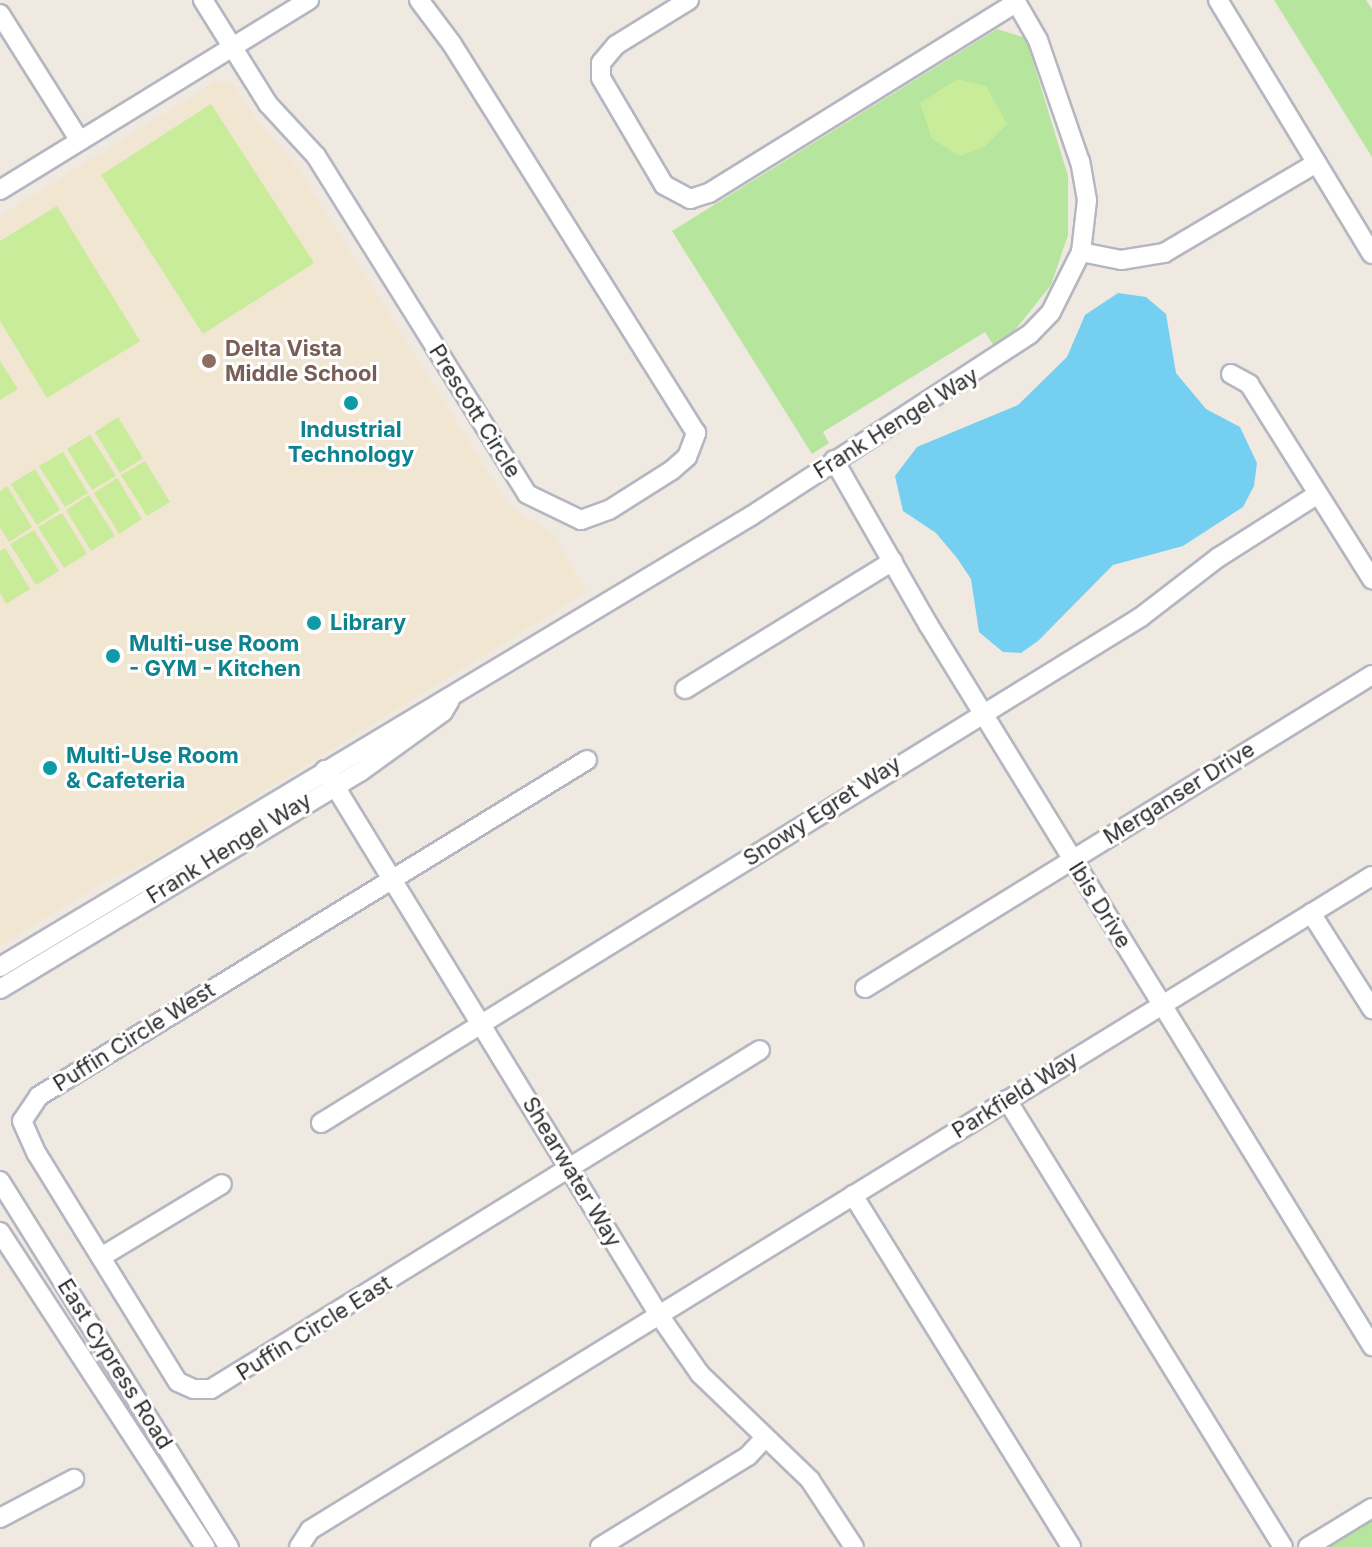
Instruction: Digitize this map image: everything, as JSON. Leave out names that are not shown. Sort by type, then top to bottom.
[{"type":"street","points":[[203,0],[233,47]]},
{"type":"street","points":[[0,190],[309,0]]},
{"type":"street","name":"Prescott Circle","points":[[233,47],[268,104],[316,156],[527,494],[581,520],[609,510],[672,470],[687,457],[696,433],[452,44],[419,0]]},
{"type":"street","points":[[689,0],[616,45],[601,63],[607,92],[664,185],[690,199],[709,193],[1016,2]]},
{"type":"street","points":[[1218,0],[1372,254]]},
{"type":"street","name":"Frank Hengel Way","points":[[0,989],[329,777],[437,701],[450,700],[1030,334],[1051,312],[1081,252],[1087,200],[1080,162],[1038,40],[1016,2]]},
{"type":"street","points":[[0,14],[80,141]]},
{"type":"street","points":[[1081,252],[1121,260],[1164,253],[1316,163]]},
{"type":"street","points":[[1231,374],[1249,384],[1372,579]]},
{"type":"street","name":"Ibis Drive","points":[[834,460],[981,711],[1372,1346]]},
{"type":"street","name":"Snowy Egret Way","points":[[321,1123],[981,711],[1141,617],[1219,557],[1318,494]]},
{"type":"street","points":[[685,689],[893,561]]},
{"type":"street","name":"Merganser Drive","points":[[865,988],[1372,675]]},
{"type":"street","points":[[390,880],[587,760]]},
{"type":"street","name":"Frank Hengel Way","points":[[0,967],[329,777]]},
{"type":"street","name":"Shearwater Way","points":[[329,777],[659,1315],[700,1374],[810,1480],[854,1547]]},
{"type":"street","name":"Parkfield Way","points":[[299,1547],[310,1530],[1372,876]]},
{"type":"street","name":"Puffin Circle West","points":[[101,1257],[26,1134],[25,1111],[39,1096],[390,880]]},
{"type":"street","points":[[1311,913],[1372,1009]]},
{"type":"street","name":"Puffin Circle East","points":[[101,1257],[178,1382],[211,1389],[760,1050]]},
{"type":"street","points":[[1007,1100],[1283,1547]]},
{"type":"street","name":"East Cypress Road","points":[[0,1181],[229,1547]]},
{"type":"street","points":[[101,1257],[222,1184]]},
{"type":"street","points":[[853,1195],[1071,1547]]},
{"type":"street","name":"East Cypress Road","points":[[0,1232],[205,1547]]},
{"type":"street","points":[[600,1547],[748,1456],[764,1439]]},
{"type":"street","points":[[0,1518],[74,1479]]},
{"type":"street","points":[[1308,1547],[1372,1508]]},
{"type":"shaded area","name":"Delta Vista Middle School","points":[[216,81],[233,84],[257,121],[296,165],[509,506],[554,535],[586,592],[154,859],[107,880],[0,946],[0,216]]},
{"type":"green space","points":[[1274,0],[1366,0],[1372,9],[1372,157]]},
{"type":"green space","points":[[997,29],[1026,38],[1068,176],[1068,235],[1051,285],[1015,330],[994,346],[985,332],[823,432],[829,443],[812,454],[672,231]]},
{"type":"green space","points":[[958,79],[986,86],[1007,124],[984,147],[960,156],[932,139],[920,103]]},
{"type":"green space","points":[[211,104],[314,263],[203,334],[101,175]]},
{"type":"green space","points":[[57,206],[140,341],[47,398],[0,321],[0,241]]},
{"type":"green space","points":[[0,361],[18,389],[0,400]]},
{"type":"green space","points":[[118,417],[143,458],[120,473],[95,432]]},
{"type":"green space","points":[[90,435],[116,476],[92,490],[67,449]]},
{"type":"green space","points":[[63,452],[88,493],[65,507],[39,466]]},
{"type":"green space","points":[[145,461],[170,502],[147,516],[121,475]]},
{"type":"green space","points":[[35,469],[60,510],[37,525],[11,484]]},
{"type":"green space","points":[[117,478],[142,519],[119,534],[94,493]]},
{"type":"green space","points":[[7,486],[32,527],[9,542],[0,527],[0,491]]},
{"type":"green space","points":[[89,495],[115,536],[91,551],[66,510]]},
{"type":"green space","points":[[62,513],[87,554],[64,568],[38,527]]},
{"type":"green space","points":[[34,530],[59,571],[36,585],[10,544]]},
{"type":"green space","points":[[5,548],[30,589],[6,604],[0,593],[0,551]]},
{"type":"green space","points":[[1372,1514],[1372,1547],[1319,1547]]},
{"type":"water","points":[[1118,293],[1146,297],[1166,314],[1176,373],[1206,409],[1240,427],[1257,463],[1254,486],[1243,507],[1183,546],[1113,565],[1038,641],[1021,653],[1003,652],[979,632],[971,579],[957,558],[936,533],[903,511],[895,476],[917,447],[1018,405],[1067,357],[1085,315]]},
{"type":"place","name":"Delta Vista Middle School","points":[[209,361]]},
{"type":"place","name":"Industrial Technology","points":[[351,403]]},
{"type":"place","name":"Library","points":[[314,623]]},
{"type":"place","name":"Multi-use Room - GYM - Kitchen","points":[[113,656]]},
{"type":"place","name":"Multi-Use Room & Cafeteria","points":[[50,768]]}]
